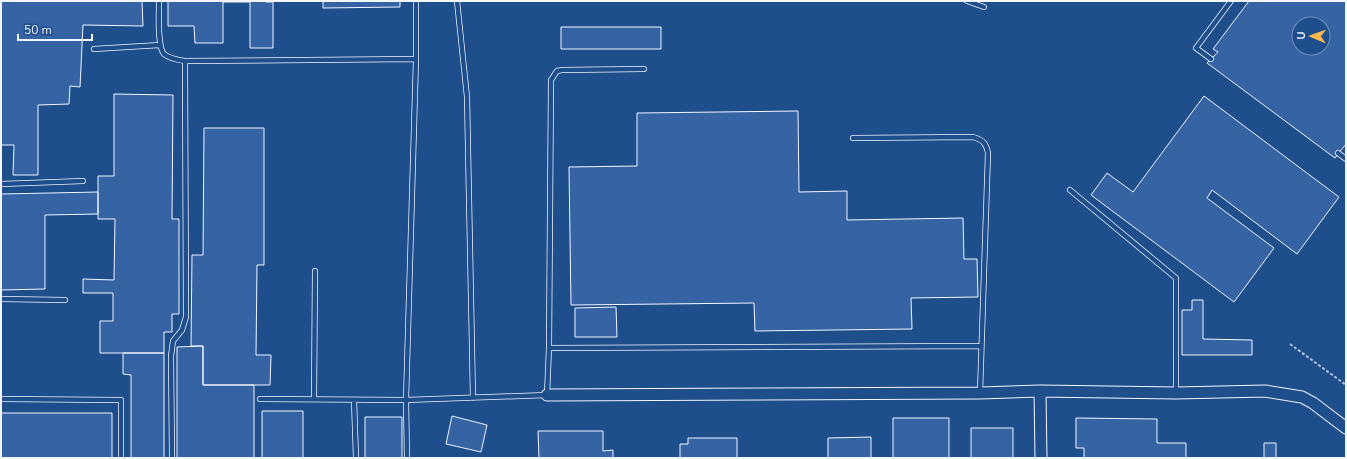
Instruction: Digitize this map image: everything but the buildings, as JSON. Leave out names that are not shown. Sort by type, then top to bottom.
[{"type":"street","points":[[1040,391],[1041,458]]},
{"type":"street","points":[[547,396],[980,393],[1040,391],[1176,393],[1265,391],[1302,398],[1313,403],[1346,428]]},
{"type":"lane","points":[[159,1],[160,45],[164,53],[172,59],[185,61],[416,59]]},
{"type":"lane","points":[[407,458],[406,400],[416,59],[416,1]]},
{"type":"lane","points":[[457,1],[467,97],[473,398]]},
{"type":"lane","points":[[967,1],[984,7]]},
{"type":"lane","points":[[1211,59],[1196,48],[1231,1]]},
{"type":"lane","points":[[94,49],[160,45]]},
{"type":"lane","points":[[172,458],[171,356],[173,341],[182,330],[186,317],[185,61]]},
{"type":"lane","points":[[260,399],[406,400],[547,396],[549,348],[551,80],[557,71],[562,70],[644,69]]},
{"type":"lane","points":[[853,138],[973,137],[982,139],[986,144],[988,153],[980,393]]},
{"type":"lane","points":[[1338,153],[1346,159]]},
{"type":"lane","points":[[1,184],[84,181]]},
{"type":"lane","points":[[1070,190],[1176,278],[1176,393]]},
{"type":"lane","points":[[314,399],[315,271]]},
{"type":"lane","points":[[1,299],[65,300]]},
{"type":"lane","points":[[549,348],[981,346]]},
{"type":"lane","points":[[1,399],[121,400],[121,458]]},
{"type":"lane","points":[[354,400],[356,458]]},
{"type":"path","points":[[1290,344],[1346,385]]}]
